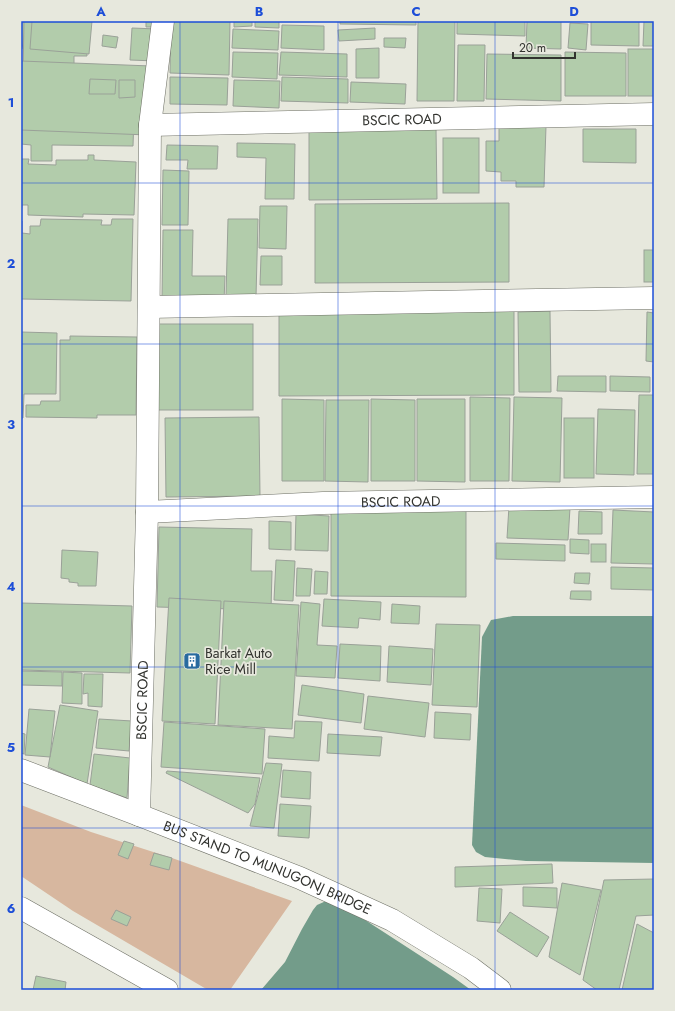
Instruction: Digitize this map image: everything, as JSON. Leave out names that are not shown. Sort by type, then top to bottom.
[{"type":"main road","name":"BSCIC ROAD","points":[[139,815],[147,512],[150,125],[163,21]]},
{"type":"main road","name":"BSCIC ROAD","points":[[150,125],[654,114]]},
{"type":"main road","points":[[149,307],[654,298]]},
{"type":"main road","name":"BSCIC ROAD","points":[[147,512],[323,503],[654,497]]},
{"type":"main road","name":"BUS STAND TO MUNUGONJ BRIDGE","points":[[21,770],[300,878],[392,920],[471,968],[500,990]]},
{"type":"main road","points":[[21,908],[167,990]]},
{"type":"shaded area","points":[[513,616],[654,616],[654,863],[526,861],[485,857],[476,852],[472,845],[482,637],[491,620]]},
{"type":"shaded area","points":[[21,805],[91,832],[172,858],[292,901],[230,990],[208,990],[73,911],[21,876]]},
{"type":"shaded area","points":[[326,901],[342,905],[471,990],[261,990],[285,962],[313,910],[317,905]]},
{"type":"building","points":[[21,21],[26,22],[22,49],[21,49]]},
{"type":"building","points":[[24,21],[86,21],[87,56],[74,56],[74,76],[86,77],[86,115],[134,116],[133,146],[52,145],[52,161],[31,161],[31,145],[21,144],[21,76],[23,75]]},
{"type":"building","points":[[32,21],[92,21],[89,54],[30,49]]},
{"type":"building","points":[[146,21],[161,22],[161,27],[146,27]]},
{"type":"building","points":[[171,21],[230,21],[229,75],[170,73]]},
{"type":"building","points":[[234,21],[252,21],[252,26],[234,27]]},
{"type":"building","points":[[255,21],[279,21],[279,28],[255,27]]},
{"type":"building","points":[[340,21],[416,21],[416,25],[340,24]]},
{"type":"building","points":[[418,21],[455,21],[454,101],[417,101]]},
{"type":"building","points":[[457,21],[525,21],[525,36],[457,34]]},
{"type":"building","points":[[527,21],[561,21],[561,49],[526,48]]},
{"type":"building","points":[[591,21],[639,21],[639,46],[591,45]]},
{"type":"building","points":[[644,21],[654,21],[654,46],[643,46]]},
{"type":"building","points":[[570,23],[588,24],[586,50],[568,48]]},
{"type":"building","points":[[282,25],[324,26],[324,50],[281,48]]},
{"type":"building","points":[[132,28],[157,29],[156,61],[130,60]]},
{"type":"building","points":[[375,28],[375,39],[339,41],[338,30]]},
{"type":"building","points":[[233,29],[279,31],[278,50],[232,48]]},
{"type":"building","points":[[103,35],[118,37],[116,48],[102,46]]},
{"type":"building","points":[[384,38],[406,38],[405,48],[384,47]]},
{"type":"building","points":[[458,45],[485,45],[484,101],[457,101]]},
{"type":"building","points":[[379,48],[379,78],[356,78],[356,49]]},
{"type":"building","points":[[628,49],[654,49],[654,96],[628,96]]},
{"type":"building","points":[[233,52],[278,53],[277,79],[232,77]]},
{"type":"building","points":[[281,52],[347,54],[347,77],[279,75]]},
{"type":"building","points":[[565,52],[626,53],[626,96],[565,96]]},
{"type":"building","points":[[487,54],[561,55],[561,101],[486,99]]},
{"type":"building","points":[[21,61],[151,66],[148,135],[21,130]]},
{"type":"building","points":[[170,77],[228,78],[227,105],[170,104]]},
{"type":"building","points":[[282,77],[348,79],[348,103],[281,101]]},
{"type":"building","points":[[90,79],[116,80],[115,94],[89,94]]},
{"type":"building","points":[[119,80],[135,80],[135,97],[119,98]]},
{"type":"building","points":[[234,80],[280,81],[279,108],[233,106]]},
{"type":"building","points":[[351,82],[406,84],[405,104],[350,102]]},
{"type":"building","points":[[499,125],[546,126],[544,187],[516,187],[516,181],[501,181],[501,172],[486,171],[486,141],[499,141]]},
{"type":"building","points":[[436,128],[437,199],[309,200],[309,129]]},
{"type":"building","points":[[583,129],[636,129],[636,163],[583,162]]},
{"type":"building","points":[[443,138],[479,138],[479,193],[443,193]]},
{"type":"building","points":[[237,143],[295,144],[294,199],[265,199],[266,158],[237,157]]},
{"type":"building","points":[[167,145],[218,146],[217,169],[187,169],[188,160],[166,160]]},
{"type":"building","points":[[88,155],[94,155],[94,160],[136,162],[134,215],[83,214],[83,217],[28,215],[28,205],[22,205],[21,214],[21,159],[29,159],[28,164],[56,165],[56,160],[88,160]]},
{"type":"building","points":[[163,170],[189,171],[188,225],[162,225]]},
{"type":"building","points":[[509,203],[509,282],[315,283],[315,204]]},
{"type":"building","points":[[260,206],[287,206],[286,249],[259,248]]},
{"type":"building","points":[[41,219],[102,220],[101,225],[111,225],[112,219],[133,219],[131,301],[21,299],[21,221],[22,233],[30,234],[30,226],[40,226]]},
{"type":"building","points":[[228,219],[258,219],[256,297],[226,297]]},
{"type":"building","points":[[163,230],[193,230],[192,276],[225,276],[224,301],[162,300]]},
{"type":"building","points":[[644,250],[654,250],[654,282],[644,282]]},
{"type":"building","points":[[261,256],[282,256],[282,285],[260,285]]},
{"type":"building","points":[[514,307],[514,395],[279,396],[279,308]]},
{"type":"building","points":[[550,311],[551,392],[519,392],[518,312]]},
{"type":"building","points":[[647,312],[654,313],[654,362],[646,361]]},
{"type":"building","points":[[158,324],[253,324],[253,410],[158,410]]},
{"type":"building","points":[[21,332],[57,333],[56,394],[24,394],[23,418],[21,418]]},
{"type":"building","points":[[70,336],[137,337],[136,415],[97,415],[97,418],[26,417],[26,405],[40,405],[41,401],[60,401],[60,340],[70,340]]},
{"type":"building","points":[[654,365],[654,390],[653,390]]},
{"type":"building","points":[[558,376],[606,376],[606,392],[557,391]]},
{"type":"building","points":[[610,376],[650,377],[650,392],[610,391]]},
{"type":"building","points":[[639,395],[654,395],[654,474],[637,474]]},
{"type":"building","points":[[470,397],[510,398],[509,481],[470,481]]},
{"type":"building","points":[[514,397],[562,398],[560,482],[512,481]]},
{"type":"building","points":[[282,399],[324,400],[324,481],[282,481]]},
{"type":"building","points":[[371,399],[415,400],[415,481],[371,481]]},
{"type":"building","points":[[417,399],[465,399],[465,482],[417,481]]},
{"type":"building","points":[[326,400],[369,400],[368,482],[325,481]]},
{"type":"building","points":[[598,409],[635,410],[634,475],[596,474]]},
{"type":"building","points":[[259,417],[260,496],[166,497],[165,418]]},
{"type":"building","points":[[564,418],[594,418],[594,478],[564,478]]},
{"type":"building","points":[[509,506],[570,508],[568,540],[507,538]]},
{"type":"building","points":[[331,507],[466,508],[466,597],[331,596]]},
{"type":"building","points":[[613,510],[654,512],[654,564],[611,563]]},
{"type":"building","points":[[579,511],[602,512],[602,534],[578,534]]},
{"type":"building","points":[[296,514],[329,516],[328,551],[295,550]]},
{"type":"building","points":[[269,521],[291,522],[291,550],[269,549]]},
{"type":"building","points":[[159,527],[252,529],[251,571],[272,571],[271,610],[157,607]]},
{"type":"building","points":[[570,539],[589,540],[589,554],[570,553]]},
{"type":"building","points":[[496,543],[565,545],[565,561],[496,559]]},
{"type":"building","points":[[591,544],[606,544],[606,562],[591,562]]},
{"type":"building","points":[[62,550],[98,552],[96,586],[78,586],[78,583],[69,582],[69,579],[61,578]]},
{"type":"building","points":[[276,560],[295,561],[293,601],[274,600]]},
{"type":"building","points":[[611,567],[654,568],[654,590],[611,589]]},
{"type":"building","points":[[297,568],[312,569],[310,596],[296,596]]},
{"type":"building","points":[[315,571],[328,572],[327,594],[314,594]]},
{"type":"building","points":[[575,573],[590,573],[589,584],[574,583]]},
{"type":"building","points":[[571,591],[591,591],[591,600],[570,599]]},
{"type":"building","name":"Barkat Auto Rice Mill","points":[[169,598],[221,601],[215,724],[162,721]]},
{"type":"building","points":[[324,599],[381,602],[380,620],[359,618],[358,628],[322,626]]},
{"type":"building","points":[[224,601],[299,605],[292,729],[218,725]]},
{"type":"building","points":[[301,602],[320,604],[317,645],[337,646],[335,678],[296,676]]},
{"type":"building","points":[[21,603],[132,606],[130,673],[21,670]]},
{"type":"building","points":[[392,604],[420,606],[419,624],[391,623]]},
{"type":"building","points":[[436,624],[480,625],[477,707],[432,705]]},
{"type":"building","points":[[340,644],[381,646],[380,681],[338,678]]},
{"type":"building","points":[[389,646],[433,649],[431,685],[387,682]]},
{"type":"building","points":[[21,671],[62,672],[62,686],[21,685]]},
{"type":"building","points":[[63,672],[82,673],[82,704],[62,703]]},
{"type":"building","points":[[84,674],[103,674],[102,707],[88,706],[88,693],[83,694]]},
{"type":"building","points":[[302,685],[364,694],[361,723],[298,715]]},
{"type":"building","points":[[368,696],[429,703],[425,737],[364,729]]},
{"type":"building","points":[[60,705],[98,711],[87,784],[48,767]]},
{"type":"building","points":[[29,709],[55,711],[50,757],[25,755]]},
{"type":"building","points":[[435,712],[471,714],[470,740],[434,738]]},
{"type":"building","points":[[99,719],[132,721],[129,751],[96,748]]},
{"type":"building","points":[[295,721],[322,722],[319,761],[268,758],[269,736],[294,738]]},
{"type":"building","points":[[164,722],[265,729],[262,774],[161,767]]},
{"type":"building","points":[[21,733],[25,734],[24,754],[21,753]]},
{"type":"building","points":[[328,734],[382,737],[380,756],[327,753]]},
{"type":"building","points":[[94,754],[130,758],[127,798],[90,785]]},
{"type":"building","points":[[266,763],[282,764],[274,828],[250,826]]},
{"type":"building","points":[[283,770],[311,772],[310,799],[281,797]]},
{"type":"building","points":[[167,771],[260,778],[255,804],[248,813],[166,773]]},
{"type":"building","points":[[280,804],[311,806],[309,838],[278,836]]},
{"type":"building","points":[[124,841],[134,844],[128,859],[118,855]]},
{"type":"building","points":[[154,853],[172,858],[169,870],[150,865]]},
{"type":"building","points":[[552,864],[553,883],[455,887],[455,867]]},
{"type":"building","points":[[654,879],[654,915],[636,916],[619,990],[597,990],[583,980],[604,880]]},
{"type":"building","points":[[562,883],[601,890],[580,975],[549,957]]},
{"type":"building","points":[[523,887],[557,888],[557,908],[523,906]]},
{"type":"building","points":[[479,888],[502,889],[500,923],[477,921]]},
{"type":"building","points":[[116,910],[131,917],[127,926],[111,919]]},
{"type":"building","points":[[510,912],[549,937],[537,957],[497,931]]},
{"type":"building","points":[[637,924],[654,933],[654,990],[622,990]]},
{"type":"building","points":[[36,976],[66,982],[65,990],[33,990]]},
{"type":"place","name":"Barkat Auto Rice Mill","points":[[192,661]]}]
